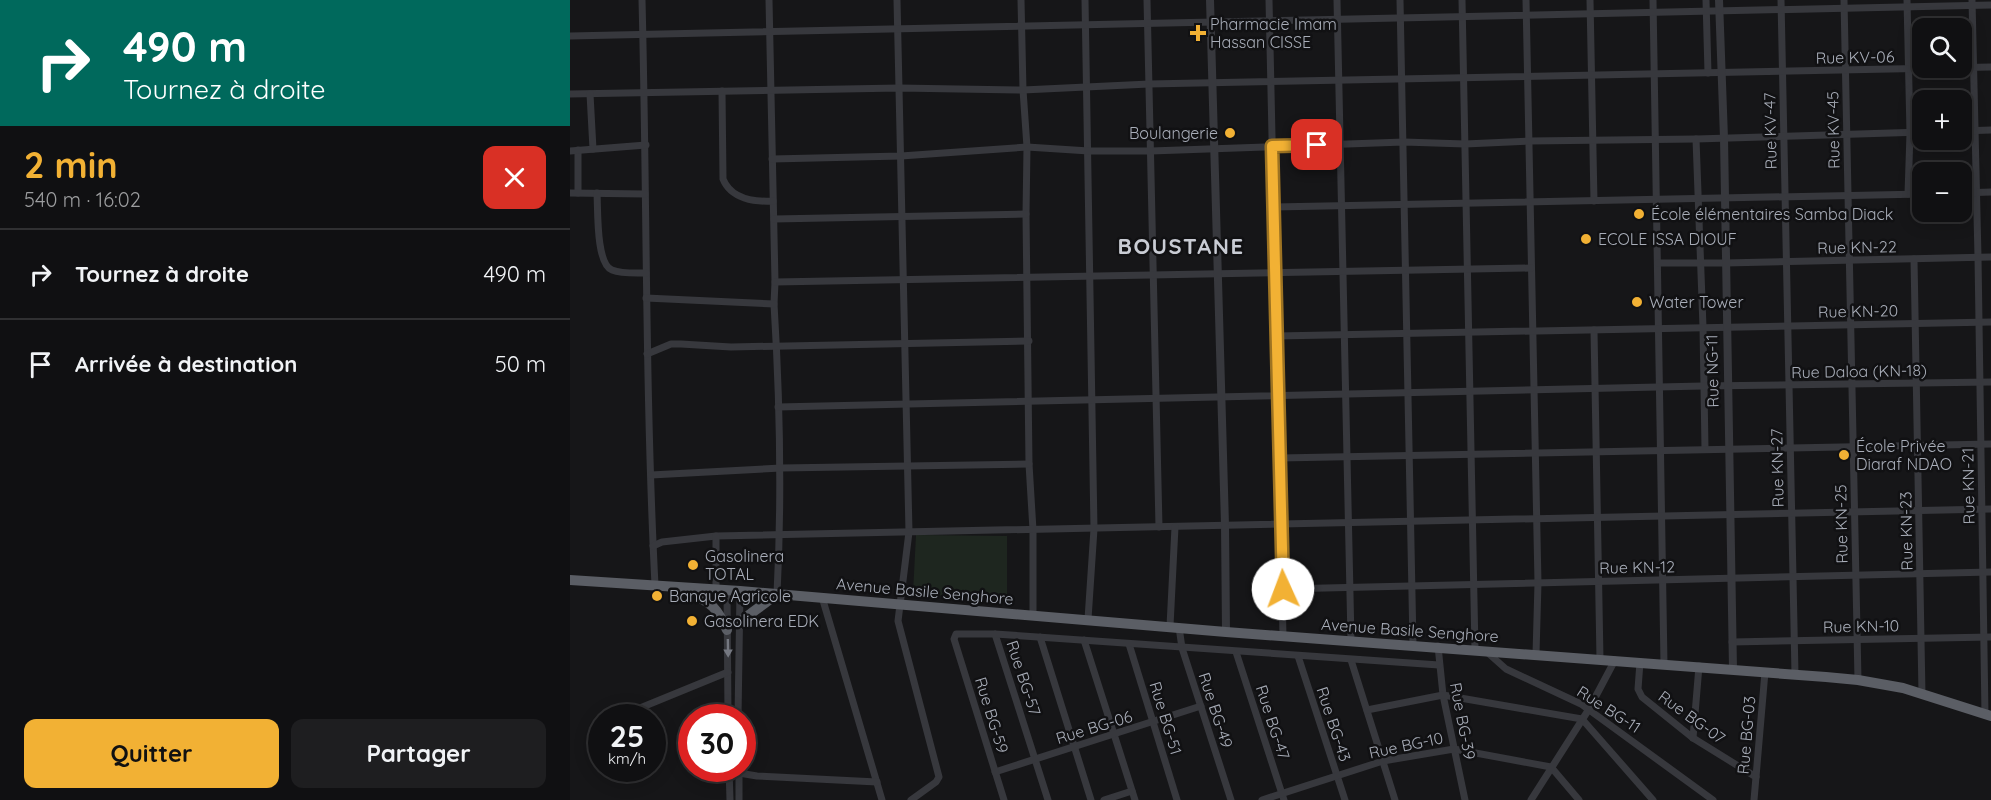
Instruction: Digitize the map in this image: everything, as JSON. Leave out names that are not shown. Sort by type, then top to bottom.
[{"type":"highway","name":"Avenue Basile Senghore","points":[[570,580],[822,597],[1226,632],[1413,644],[1858,680],[1922,694],[1988,715]]},
{"type":"highway","points":[[680,587],[712,603],[728,630]]},
{"type":"highway","points":[[739,624],[748,614],[777,594]]},
{"type":"street","points":[[642,0],[646,145],[647,354],[655,585]]},
{"type":"street","points":[[769,0],[774,304],[781,468],[781,535],[777,594]]},
{"type":"street","points":[[897,0],[909,532],[898,621],[939,777],[936,782],[911,800]]},
{"type":"street","points":[[1021,0],[1027,147],[1029,464],[1033,530],[1033,615]]},
{"type":"street","points":[[1085,0],[1094,529],[1088,619]]},
{"type":"street","points":[[1147,0],[1159,527]]},
{"type":"street","points":[[1210,0],[1226,632]]},
{"type":"street","points":[[1269,0],[1283,636]]},
{"type":"street","points":[[1337,0],[1351,640]]},
{"type":"street","points":[[1400,0],[1413,644]]},
{"type":"street","points":[[1462,0],[1473,520],[1480,650]]},
{"type":"street","points":[[1526,0],[1538,583],[1536,654]]},
{"type":"street","points":[[1590,0],[1594,201]]},
{"type":"street","points":[[1653,0],[1664,664]]},
{"type":"street","points":[[1706,0],[1708,74]]},
{"type":"street","name":"Rue NG-11","points":[[1719,0],[1724,138],[1723,198],[1733,669]]},
{"type":"street","name":"Rue KV-47","points":[[1781,0],[1786,262]]},
{"type":"street","name":"Rue KV-45","points":[[1844,0],[1850,260]]},
{"type":"street","name":"Rue KN-21","points":[[1972,3],[1982,509],[1987,572],[1988,715]]},
{"type":"street","points":[[570,36],[1782,10],[1907,4],[1991,5]]},
{"type":"street","points":[[1907,4],[1910,133],[1908,194]]},
{"type":"street","name":"Rue KV-06","points":[[570,94],[899,88],[1023,90],[1212,82],[1991,67]]},
{"type":"street","points":[[722,91],[723,179],[725,185],[749,201],[773,201]]},
{"type":"street","points":[[590,94],[593,149]]},
{"type":"street","points":[[1975,131],[1991,130]]},
{"type":"street","points":[[772,159],[900,156],[1027,147],[1089,151],[1151,151],[1404,142],[1465,144],[1910,133]]},
{"type":"street","points":[[1696,139],[1703,327],[1704,449]]},
{"type":"street","points":[[645,194],[574,193],[574,150],[646,145]]},
{"type":"street","points":[[1972,192],[1991,192]]},
{"type":"street","points":[[597,193],[601,256],[606,267],[614,272],[646,273]]},
{"type":"street","points":[[1274,207],[1912,194]]},
{"type":"street","points":[[774,219],[1026,214]]},
{"type":"street","name":"Rue KN-22","points":[[1658,263],[1991,257]]},
{"type":"street","name":"Rue KN-23","points":[[1914,259],[1922,694]]},
{"type":"street","name":"Rue KN-25","points":[[1850,260],[1858,680]]},
{"type":"street","name":"Rue KN-27","points":[[1786,262],[1794,674]]},
{"type":"street","points":[[775,282],[1531,268]]},
{"type":"street","points":[[646,298],[774,304]]},
{"type":"street","name":"Rue KN-20","points":[[1277,336],[1991,322]]},
{"type":"street","points":[[1594,330],[1600,659]]},
{"type":"street","points":[[647,354],[671,344],[731,347],[1029,341]]},
{"type":"street","name":"Rue Daloa (KN-18)","points":[[778,407],[1703,386],[1991,382]]},
{"type":"street","points":[[1280,459],[1991,444]]},
{"type":"street","points":[[651,475],[781,468],[1029,464]]},
{"type":"street","points":[[653,546],[662,542],[716,536],[1991,509]]},
{"type":"street","name":"Rue BG-49","points":[[1175,527],[1174,627],[1231,800]]},
{"type":"street","points":[[716,536],[721,590],[728,630],[728,704]]},
{"type":"street","name":"Rue KN-12","points":[[1283,589],[1987,572]]},
{"type":"street","points":[[738,704],[740,591]]},
{"type":"street","points":[[822,597],[882,800]]},
{"type":"street","name":"Rue BG-59","points":[[995,634],[956,634],[954,639],[1004,800]]},
{"type":"street","points":[[995,634],[1439,665]]},
{"type":"street","name":"Rue BG-57","points":[[995,634],[1048,800]]},
{"type":"street","points":[[1040,637],[1091,800]]},
{"type":"street","name":"Rue KN-10","points":[[1732,642],[1988,637]]},
{"type":"street","points":[[1084,640],[1135,800]]},
{"type":"street","name":"Rue BG-51","points":[[1129,644],[1177,800]]},
{"type":"street","name":"Rue BG-39","points":[[1438,646],[1443,695],[1465,800]]},
{"type":"street","name":"Rue BG-11","points":[[1480,650],[1506,669],[1589,709],[1713,800]]},
{"type":"street","name":"Rue BG-47","points":[[1236,652],[1283,797]]},
{"type":"street","name":"Rue BG-43","points":[[1298,656],[1345,800]]},
{"type":"street","points":[[1351,660],[1395,800]]},
{"type":"street","points":[[1531,800],[1589,709],[1615,660]]},
{"type":"street","name":"Rue BG-07","points":[[1640,662],[1638,689],[1642,697],[1693,738],[1756,777]]},
{"type":"street","points":[[1693,738],[1699,666]]},
{"type":"street","points":[[650,704],[728,672]]},
{"type":"street","name":"Rue BG-03","points":[[1754,800],[1765,672]]},
{"type":"street","points":[[1367,710],[1443,695],[1582,719],[1653,800]]},
{"type":"street","name":"Rue BG-06","points":[[995,772],[1201,706]]},
{"type":"street","name":"Rue BG-10","points":[[1262,800],[1283,797],[1383,761],[1454,748],[1551,767]]},
{"type":"street","points":[[1551,767],[1579,800]]},
{"type":"street","points":[[756,776],[877,783]]},
{"type":"street","points":[[729,782],[730,800]]},
{"type":"street","points":[[739,782],[740,800]]},
{"type":"street","points":[[1104,800],[1132,791]]},
{"type":"shaded area","points":[[916,535],[1007,536],[1007,601],[913,593]]},
{"type":"place","name":"Pharmacie Imam Hassan CISSE","points":[[1198,33]]},
{"type":"place","name":"Boulangerie","points":[[1230,133]]},
{"type":"place","name":"École élémentaires Samba Diack","points":[[1639,214]]},
{"type":"place","name":"ECOLE ISSA DIOUF","points":[[1586,239]]},
{"type":"place","name":"Water Tower","points":[[1637,302]]},
{"type":"place","name":"École Privée Diaraf NDAO","points":[[1844,455]]},
{"type":"place","name":"Gasolinera TOTAL","points":[[693,565]]},
{"type":"place","name":"Banque Agricole","points":[[657,596]]},
{"type":"place","name":"Gasolinera EDK","points":[[692,621]]},
{"type":"district","name":"BOUSTANE","points":[[1181,246]]},
{"type":"route","points":[[1283,589],[1272,146],[1317,145]]}]
